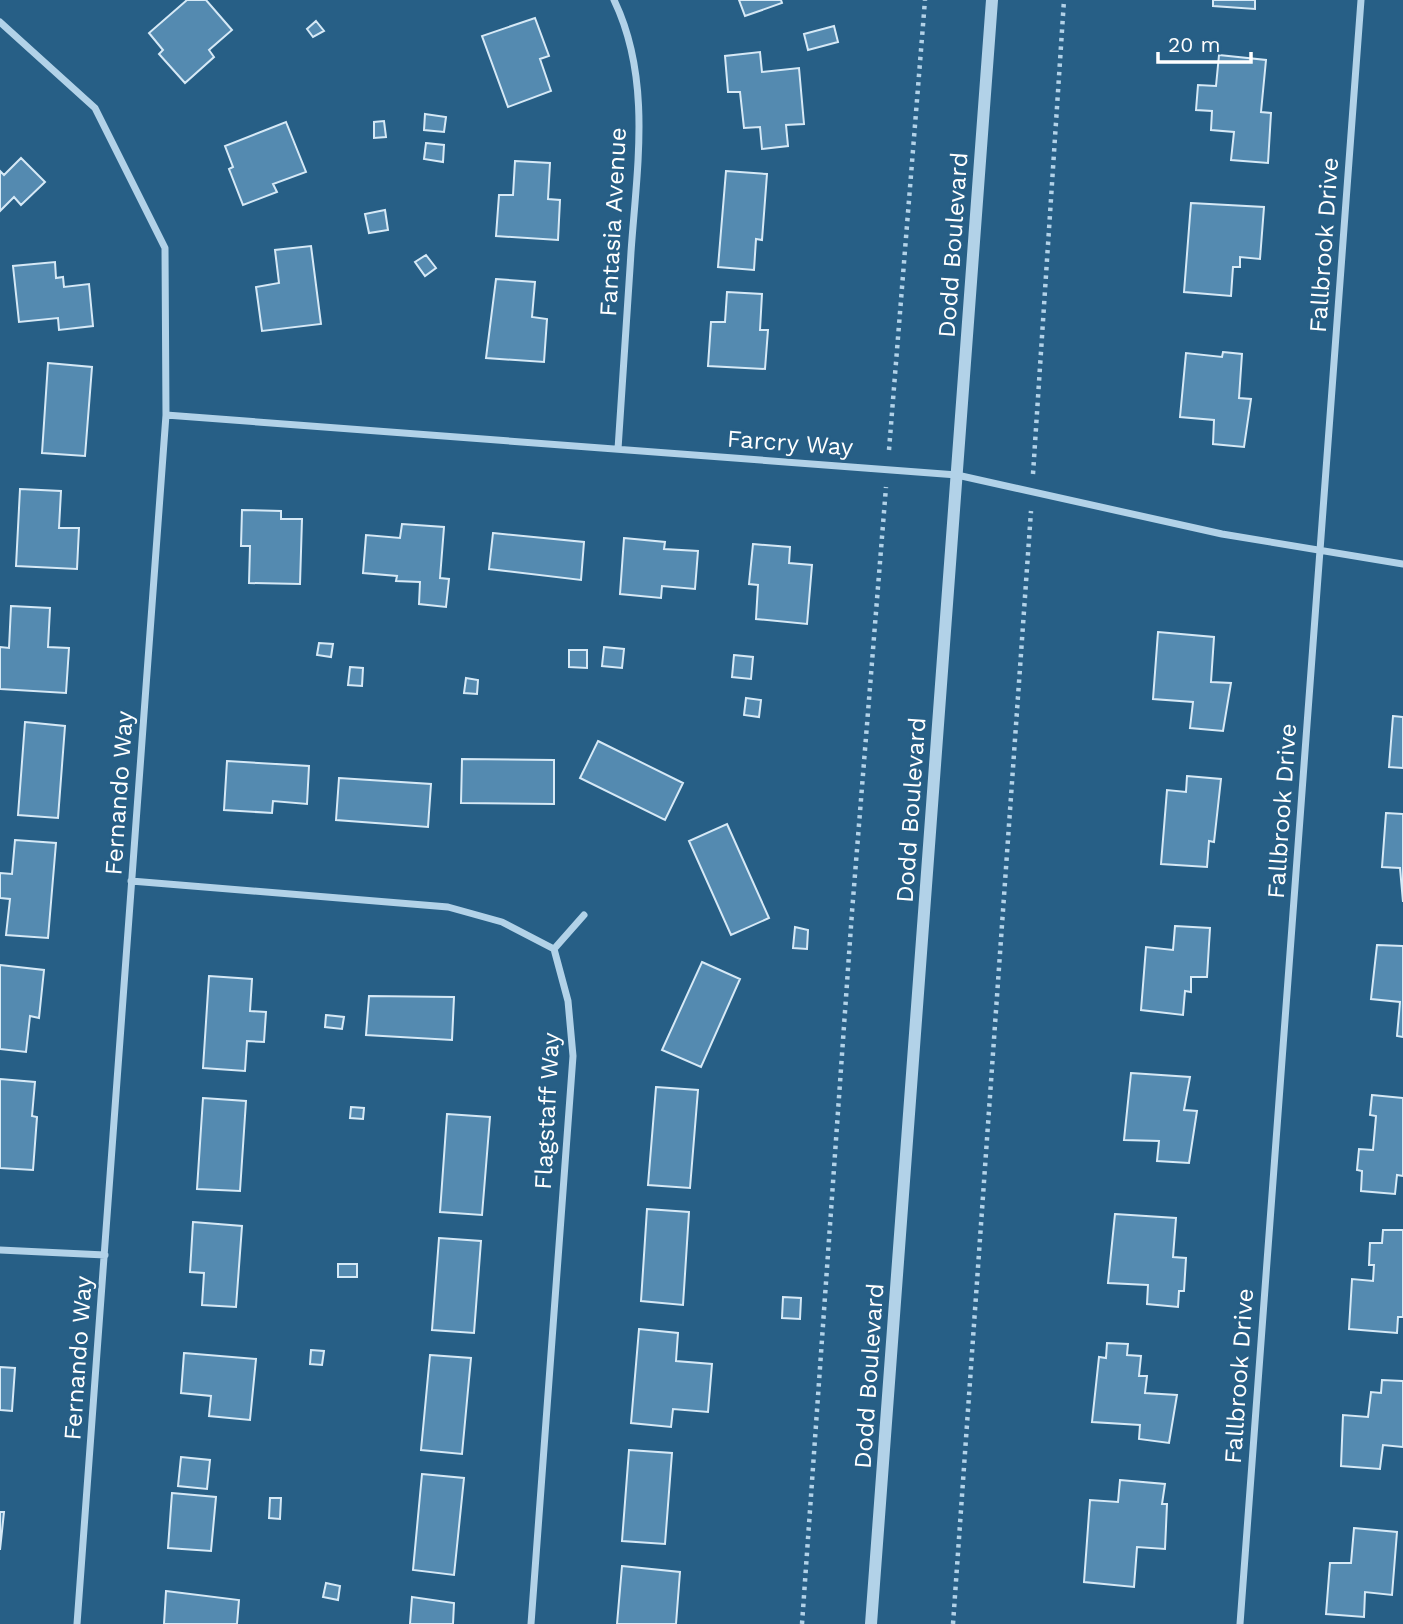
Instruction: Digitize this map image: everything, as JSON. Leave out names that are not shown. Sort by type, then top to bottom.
[{"type":"street","name":"Fantasia Avenue","points":[[614,0],[630,36],[639,113],[618,449]]},
{"type":"street","name":"Dodd Boulevard","points":[[871,1624],[992,0]]},
{"type":"street","name":"Fallbrook Drive","points":[[1240,1624],[1361,0]]},
{"type":"street","name":"Fernando Way","points":[[0,22],[94,108],[165,248],[166,415],[77,1624]]},
{"type":"street","name":"Farcry Way","points":[[166,415],[957,475],[1321,552],[1403,564]]},
{"type":"street","points":[[131,881],[449,907],[502,922],[554,948],[584,915]]},
{"type":"street","name":"Flagstaff Way","points":[[531,1624],[573,1056],[568,1001],[554,948]]},
{"type":"street","points":[[0,1250],[105,1255]]},
{"type":"path","points":[[802,1624],[850,925],[925,0]]},
{"type":"path","points":[[953,1624],[1064,0]]},
{"type":"building","points":[[187,0],[206,0],[232,30],[209,50],[214,57],[185,83],[159,54],[163,50],[149,33]]},
{"type":"building","points":[[739,0],[781,0],[782,3],[745,16]]},
{"type":"building","points":[[1213,0],[1255,0],[1255,9],[1213,6]]},
{"type":"building","points":[[535,18],[549,56],[540,59],[551,91],[508,107],[482,36]]},
{"type":"building","points":[[316,21],[324,31],[313,37],[307,29]]},
{"type":"building","points":[[834,26],[838,42],[808,50],[804,34]]},
{"type":"building","points":[[760,52],[762,72],[799,68],[804,124],[786,125],[788,146],[762,149],[760,127],[744,128],[740,92],[728,92],[725,56]]},
{"type":"building","points":[[1219,55],[1266,60],[1261,112],[1271,113],[1268,163],[1231,160],[1234,132],[1211,130],[1212,111],[1196,110],[1198,85],[1216,86]]},
{"type":"building","points":[[425,114],[446,117],[444,132],[424,130]]},
{"type":"building","points":[[384,121],[386,137],[374,138],[374,122]]},
{"type":"building","points":[[286,122],[306,172],[273,184],[277,192],[243,205],[229,169],[233,167],[225,146]]},
{"type":"building","points":[[426,143],[444,145],[443,162],[424,159]]},
{"type":"building","points":[[21,158],[45,182],[21,205],[14,197],[0,211],[0,171],[4,175]]},
{"type":"building","points":[[515,161],[550,163],[548,199],[560,200],[558,240],[496,236],[499,195],[513,195]]},
{"type":"building","points":[[726,171],[767,174],[762,240],[756,239],[754,270],[718,267]]},
{"type":"building","points":[[1191,203],[1264,207],[1260,259],[1240,257],[1240,267],[1233,267],[1231,296],[1184,292]]},
{"type":"building","points":[[385,210],[388,230],[369,233],[365,214]]},
{"type":"building","points":[[311,246],[321,324],[262,331],[256,287],[279,283],[275,250]]},
{"type":"building","points":[[426,255],[436,268],[425,276],[415,262]]},
{"type":"building","points":[[55,262],[56,278],[63,277],[64,287],[89,284],[93,326],[59,330],[58,318],[19,322],[13,266]]},
{"type":"building","points":[[496,279],[535,282],[532,317],[547,319],[544,362],[486,358]]},
{"type":"building","points":[[727,292],[762,294],[760,330],[768,330],[765,369],[708,366],[711,322],[725,322]]},
{"type":"building","points":[[1223,352],[1242,354],[1239,398],[1251,399],[1244,447],[1213,444],[1214,420],[1180,417],[1186,353],[1222,357]]},
{"type":"building","points":[[48,363],[92,367],[85,456],[42,453]]},
{"type":"building","points":[[20,489],[61,491],[59,528],[79,528],[77,569],[16,566]]},
{"type":"building","points":[[242,510],[281,511],[281,519],[302,519],[300,584],[249,583],[250,546],[241,546]]},
{"type":"building","points":[[402,524],[444,527],[440,578],[449,579],[446,607],[419,604],[420,582],[396,581],[397,576],[363,573],[366,535],[400,538]]},
{"type":"building","points":[[493,533],[584,542],[581,580],[489,569]]},
{"type":"building","points":[[624,538],[665,542],[664,549],[698,551],[695,589],[662,586],[661,598],[620,594]]},
{"type":"building","points":[[753,544],[790,547],[789,563],[812,565],[807,624],[756,619],[758,585],[749,584]]},
{"type":"building","points":[[11,606],[50,608],[48,647],[69,648],[66,693],[0,689],[0,647],[9,648]]},
{"type":"building","points":[[1158,632],[1214,637],[1211,682],[1231,683],[1223,731],[1190,728],[1193,702],[1153,699]]},
{"type":"building","points":[[319,643],[333,644],[331,657],[317,655]]},
{"type":"building","points":[[604,647],[624,649],[622,668],[602,666]]},
{"type":"building","points":[[569,650],[587,650],[587,668],[569,667]]},
{"type":"building","points":[[734,655],[753,657],[751,679],[732,677]]},
{"type":"building","points":[[350,667],[363,668],[362,686],[348,685]]},
{"type":"building","points":[[466,678],[478,680],[477,694],[464,693]]},
{"type":"building","points":[[746,698],[761,700],[759,717],[744,715]]},
{"type":"building","points":[[1393,716],[1403,717],[1403,768],[1389,767]]},
{"type":"building","points":[[25,722],[65,726],[58,818],[18,815]]},
{"type":"building","points":[[598,741],[683,783],[665,820],[580,778]]},
{"type":"building","points":[[462,759],[554,760],[554,804],[461,803]]},
{"type":"building","points":[[227,761],[309,766],[307,804],[273,801],[272,813],[224,810]]},
{"type":"building","points":[[1187,776],[1221,779],[1214,842],[1209,841],[1207,867],[1161,864],[1167,790],[1186,792]]},
{"type":"building","points":[[339,778],[431,784],[428,827],[336,820]]},
{"type":"building","points":[[1386,813],[1403,814],[1403,902],[1400,868],[1382,867]]},
{"type":"building","points":[[727,824],[769,918],[731,935],[689,841]]},
{"type":"building","points":[[15,840],[56,843],[48,938],[6,935],[10,899],[0,898],[0,873],[12,874]]},
{"type":"building","points":[[1175,926],[1210,928],[1207,977],[1191,977],[1191,992],[1185,991],[1183,1015],[1141,1010],[1146,947],[1173,950]]},
{"type":"building","points":[[795,927],[808,930],[807,949],[793,948]]},
{"type":"building","points":[[1377,945],[1403,946],[1403,1037],[1397,1036],[1400,1002],[1371,999]]},
{"type":"building","points":[[702,962],[740,979],[701,1067],[662,1050]]},
{"type":"building","points":[[0,965],[44,970],[39,1018],[30,1016],[26,1052],[0,1049]]},
{"type":"building","points":[[209,976],[252,979],[250,1011],[266,1012],[264,1042],[247,1041],[245,1071],[203,1068]]},
{"type":"building","points":[[369,996],[454,997],[452,1040],[366,1035]]},
{"type":"building","points":[[326,1015],[344,1017],[342,1029],[325,1027]]},
{"type":"building","points":[[1131,1073],[1190,1077],[1184,1110],[1197,1111],[1189,1163],[1157,1161],[1159,1141],[1124,1140]]},
{"type":"building","points":[[0,1079],[35,1082],[32,1116],[37,1117],[33,1170],[0,1168]]},
{"type":"building","points":[[656,1087],[698,1090],[690,1188],[648,1185]]},
{"type":"building","points":[[1372,1095],[1403,1098],[1403,1176],[1397,1175],[1395,1194],[1361,1191],[1362,1171],[1357,1170],[1359,1149],[1373,1150],[1376,1116],[1370,1115]]},
{"type":"building","points":[[203,1098],[246,1101],[240,1191],[197,1189]]},
{"type":"building","points":[[351,1107],[364,1108],[363,1119],[350,1118]]},
{"type":"building","points":[[447,1114],[490,1117],[482,1215],[440,1212]]},
{"type":"building","points":[[647,1209],[689,1212],[683,1305],[641,1301]]},
{"type":"building","points":[[1115,1214],[1176,1218],[1173,1257],[1186,1258],[1184,1291],[1179,1291],[1178,1307],[1147,1304],[1148,1285],[1108,1283]]},
{"type":"building","points":[[193,1222],[242,1226],[236,1307],[202,1305],[204,1273],[190,1272]]},
{"type":"building","points":[[1383,1230],[1403,1230],[1403,1317],[1398,1317],[1397,1333],[1349,1329],[1352,1279],[1373,1281],[1374,1265],[1369,1265],[1370,1243],[1382,1243]]},
{"type":"building","points":[[439,1238],[481,1241],[474,1333],[432,1330]]},
{"type":"building","points":[[338,1264],[357,1264],[357,1277],[338,1277]]},
{"type":"building","points":[[783,1297],[801,1298],[800,1319],[782,1318]]},
{"type":"building","points":[[639,1329],[678,1333],[676,1361],[712,1364],[708,1412],[673,1409],[671,1427],[631,1423]]},
{"type":"building","points":[[1107,1343],[1128,1344],[1127,1355],[1141,1356],[1139,1376],[1147,1376],[1145,1393],[1177,1395],[1169,1443],[1139,1439],[1140,1425],[1092,1422],[1099,1357],[1106,1358]]},
{"type":"building","points":[[311,1350],[324,1351],[322,1365],[310,1364]]},
{"type":"building","points":[[184,1353],[256,1359],[250,1420],[209,1416],[211,1396],[181,1393]]},
{"type":"building","points":[[430,1355],[471,1358],[462,1454],[421,1450]]},
{"type":"building","points":[[0,1367],[15,1368],[12,1411],[0,1410]]},
{"type":"building","points":[[1382,1380],[1403,1381],[1403,1447],[1383,1445],[1380,1469],[1341,1466],[1343,1415],[1368,1417],[1371,1392],[1381,1393]]},
{"type":"building","points":[[629,1450],[672,1453],[665,1544],[622,1541]]},
{"type":"building","points":[[181,1457],[210,1460],[207,1489],[178,1486]]},
{"type":"building","points":[[422,1474],[464,1478],[454,1575],[413,1570]]},
{"type":"building","points":[[1120,1480],[1165,1484],[1162,1504],[1167,1504],[1165,1549],[1137,1547],[1134,1587],[1084,1582],[1090,1500],[1118,1502]]},
{"type":"building","points":[[172,1493],[216,1497],[211,1551],[168,1548]]},
{"type":"building","points":[[270,1498],[281,1498],[280,1519],[269,1518]]},
{"type":"building","points":[[0,1512],[4,1512],[0,1550]]},
{"type":"building","points":[[1354,1528],[1397,1532],[1392,1595],[1365,1592],[1364,1617],[1326,1614],[1330,1563],[1351,1563]]},
{"type":"building","points":[[622,1566],[680,1572],[676,1624],[617,1624]]},
{"type":"building","points":[[326,1583],[340,1586],[338,1600],[323,1597]]},
{"type":"building","points":[[166,1591],[239,1600],[237,1624],[164,1624]]},
{"type":"building","points":[[412,1597],[454,1603],[453,1624],[410,1624]]}]
